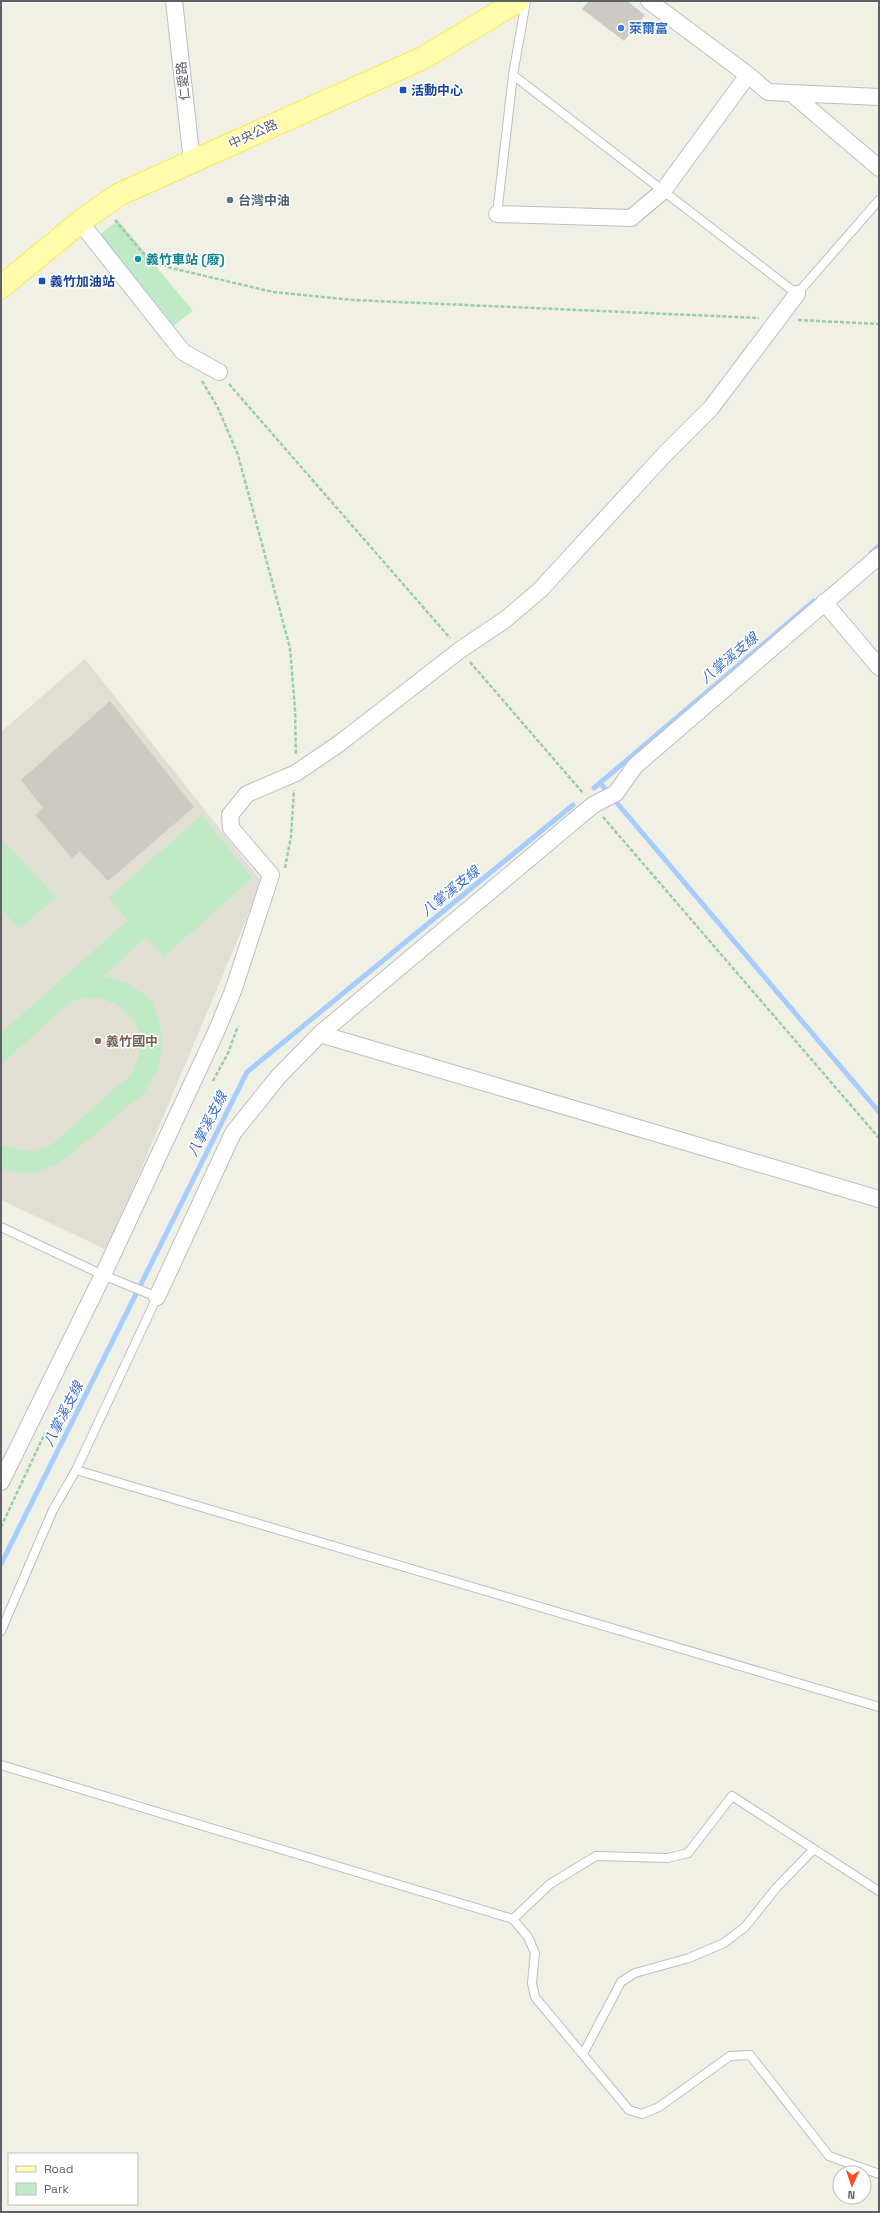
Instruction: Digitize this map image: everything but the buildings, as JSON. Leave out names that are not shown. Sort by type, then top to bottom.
[{"type":"main road","name":"中央公路","points":[[1,287],[80,222],[118,195],[423,58],[518,1]]},
{"type":"street","name":"仁愛路","points":[[174,1],[192,162]]},
{"type":"street","points":[[649,1],[748,75],[768,92],[879,97]]},
{"type":"street","points":[[497,214],[630,218],[663,191],[748,75]]},
{"type":"street","points":[[791,93],[879,168]]},
{"type":"street","points":[[80,222],[183,352],[219,372]]},
{"type":"street","points":[[1,1482],[103,1275],[216,1032],[233,991],[271,875],[231,828],[230,815],[247,794],[307,766],[340,743],[460,650],[506,619],[540,590],[664,455],[711,408],[797,294]]},
{"type":"street","points":[[152,1295],[233,1133],[278,1076],[320,1034],[596,803],[616,793],[635,766],[879,556]]},
{"type":"street","points":[[824,602],[879,667]]},
{"type":"street","points":[[320,1034],[879,1199]]},
{"type":"lane","points":[[497,214],[513,75],[526,1]]},
{"type":"lane","points":[[513,75],[797,294],[879,200]]},
{"type":"lane","points":[[1,1227],[103,1275],[152,1295],[76,1470],[53,1510],[1,1632]]},
{"type":"lane","points":[[76,1470],[879,1707]]},
{"type":"lane","points":[[1,1764],[513,1919],[528,1937],[535,1953],[532,1983],[535,1997],[629,2110],[642,2114],[659,2107],[730,2056],[750,2055],[829,2156],[879,2174]]},
{"type":"lane","points":[[513,1919],[550,1884],[596,1856],[668,1858],[688,1853],[732,1796],[879,1891]]},
{"type":"lane","points":[[583,2054],[621,1982],[635,1973],[689,1958],[724,1943],[745,1927],[777,1887],[814,1849]]},
{"type":"path","points":[[93,239],[116,220],[143,253],[167,267],[273,292],[353,300],[879,324]]},
{"type":"path","points":[[219,372],[460,650],[596,803],[879,1138]]},
{"type":"shaded area","name":"義竹國中","points":[[85,659],[262,882],[107,1250],[1,1200],[1,732]]},
{"type":"green space","points":[[118,220],[193,311],[172,327],[97,237]]},
{"type":"green space","points":[[202,815],[252,878],[164,957],[145,938],[104,976],[131,985],[152,1001],[160,1022],[162,1046],[158,1070],[144,1093],[67,1157],[53,1166],[33,1173],[10,1171],[1,1168],[1,1145],[34,1152],[50,1146],[130,1075],[139,1056],[141,1036],[134,1020],[119,1006],[104,999],[80,998],[64,1007],[1,1065],[1,1033],[128,920],[108,898]]},
{"type":"green space","points":[[4,841],[56,897],[19,929],[1,908],[1,843]]},
{"type":"waterway","name":"八掌溪支線","points":[[871,553],[879,546]]},
{"type":"waterway","name":"八掌溪支線","points":[[594,788],[814,601]]},
{"type":"waterway","points":[[600,783],[879,1112]]},
{"type":"waterway","name":"八掌溪支線","points":[[1,1564],[247,1072],[573,805]]},
{"type":"place","name":"萊爾富","points":[[621,28]]},
{"type":"place","name":"活動中心","points":[[403,90]]},
{"type":"place","name":"台灣中油","points":[[230,200]]},
{"type":"place","name":"義竹車站 (廢)","points":[[138,259]]},
{"type":"place","name":"義竹加油站","points":[[42,281]]},
{"type":"place","name":"義竹國中","points":[[98,1041]]}]
